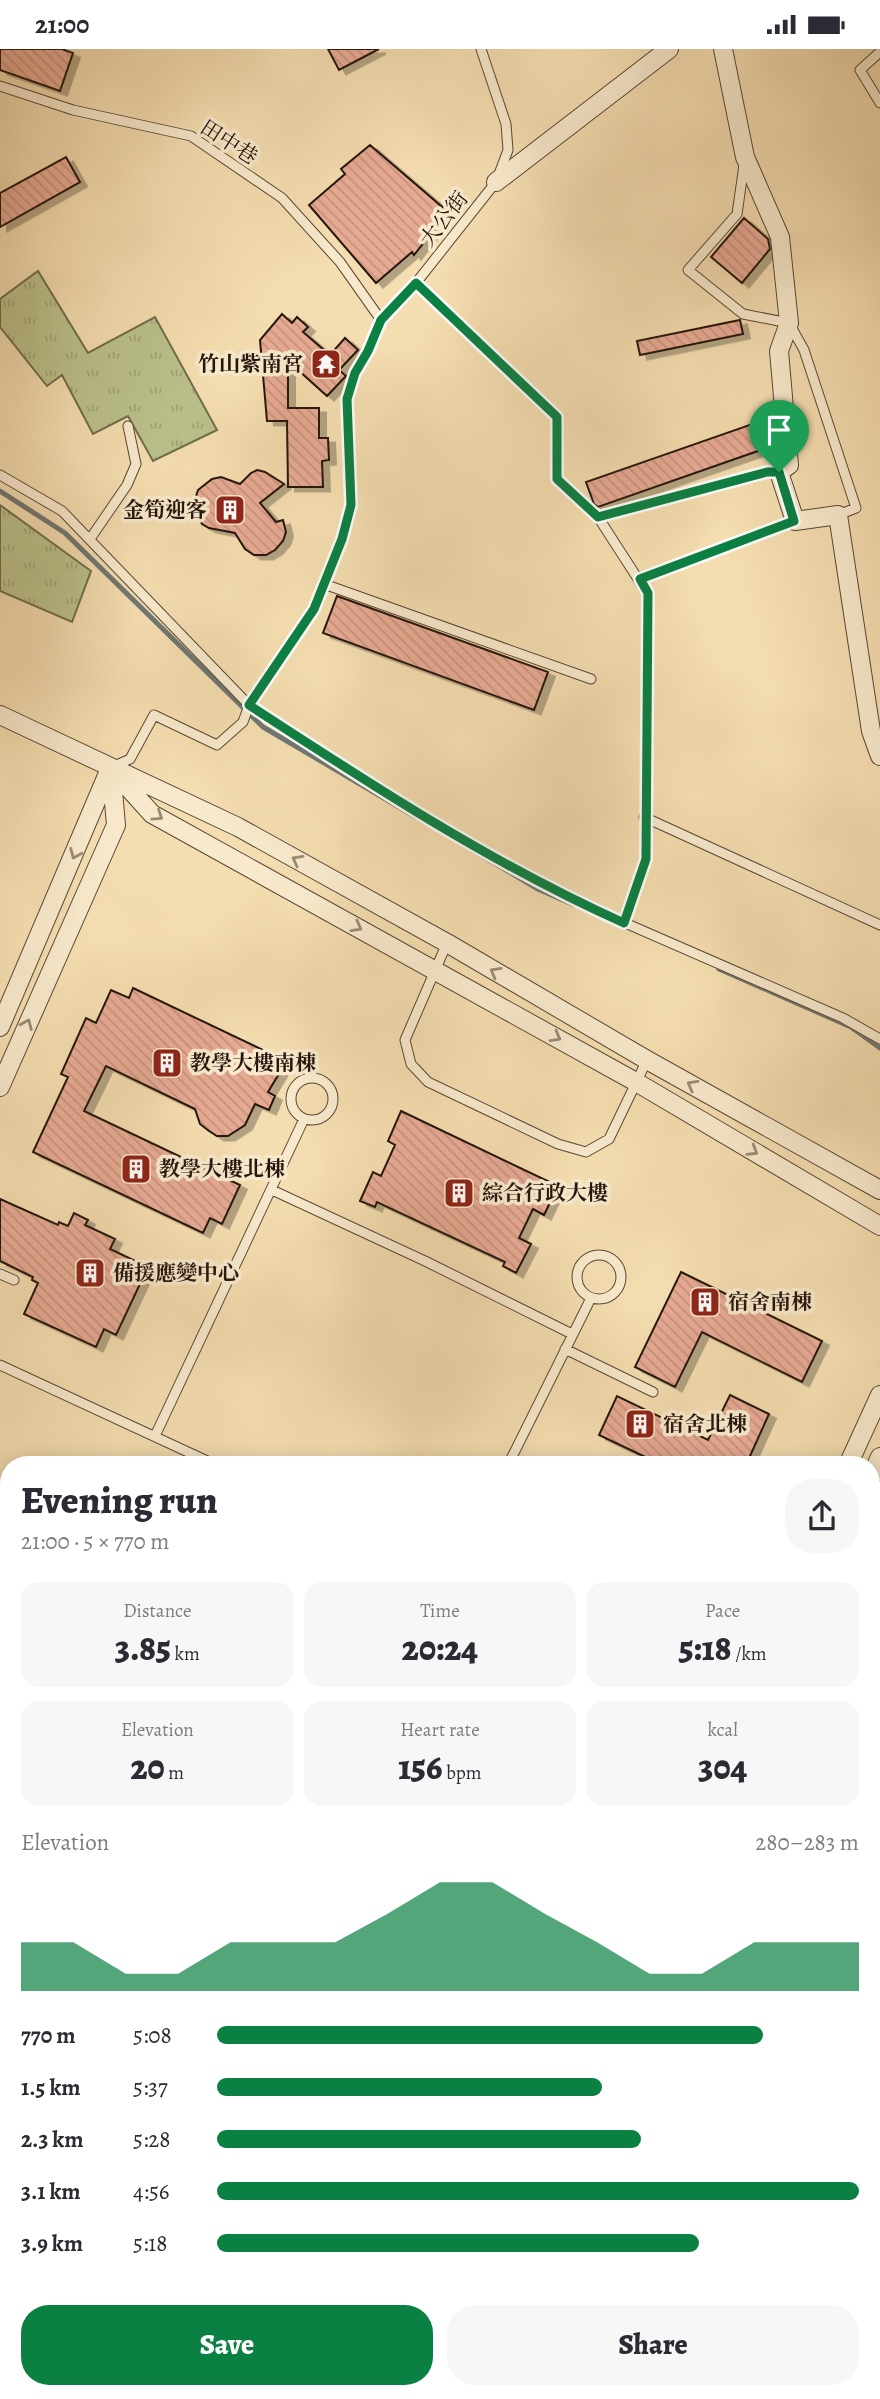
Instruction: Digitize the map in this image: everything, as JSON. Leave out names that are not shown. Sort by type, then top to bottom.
[{"type":"street","points":[[496,182],[669,49]]},
{"type":"street","points":[[723,49],[746,156],[780,237],[789,323],[779,351],[789,465],[779,472],[794,521],[838,515],[872,731],[880,756]]},
{"type":"street","points":[[0,715],[238,827],[880,1190]]},
{"type":"street","points":[[111,768],[152,814],[636,1082],[880,1226]]},
{"type":"street","points":[[0,1027],[111,768]]},
{"type":"street","points":[[0,1087],[116,825],[111,768]]},
{"type":"street","points":[[852,1456],[880,1395]]},
{"type":"lane","name":"大公街","points":[[111,768],[130,759],[154,715],[217,745],[243,722],[249,705],[314,609],[342,539],[351,505],[347,399],[355,373],[381,320],[416,283],[496,182],[508,150],[506,124],[481,49]]},
{"type":"lane","points":[[880,52],[860,70],[880,103]]},
{"type":"lane","name":"田中巷","points":[[0,86],[73,110],[191,136],[282,198],[340,261],[381,320]]},
{"type":"lane","points":[[746,156],[737,214],[688,270],[743,314],[789,323],[804,350],[856,508],[838,515]]},
{"type":"lane","points":[[416,283],[557,417],[557,479],[598,517],[648,593],[646,859],[624,923]]},
{"type":"lane","points":[[90,539],[127,485],[136,464],[128,426]]},
{"type":"lane","points":[[598,517],[767,472],[779,472]]},
{"type":"lane","points":[[0,475],[62,511],[249,705],[435,824],[577,902],[843,1018],[880,1039]]},
{"type":"lane","points":[[640,579],[794,521]]},
{"type":"lane","points":[[324,583],[591,679]]},
{"type":"lane","points":[[645,817],[880,925]]},
{"type":"lane","points":[[447,943],[405,1040],[411,1064],[428,1082],[558,1144],[586,1152],[609,1139],[647,1060]]},
{"type":"lane","points":[[315,1077],[329,1084],[334,1098],[330,1113],[317,1120],[304,1119],[292,1107],[291,1092],[300,1080],[315,1077]]},
{"type":"lane","points":[[155,1436],[304,1119]]},
{"type":"lane","points":[[272,1190],[425,1261],[572,1334]]},
{"type":"lane","points":[[601,1254],[616,1261],[622,1276],[618,1291],[605,1300],[591,1299],[578,1287],[577,1271],[586,1258],[601,1254]]},
{"type":"lane","points":[[0,1273],[14,1280]]},
{"type":"lane","points":[[512,1456],[591,1299]]},
{"type":"lane","points":[[565,1349],[653,1392]]},
{"type":"lane","points":[[0,1365],[197,1456]]},
{"type":"green space","points":[[38,271],[88,353],[155,317],[217,430],[153,461],[128,416],[93,434],[62,375],[47,386],[0,327],[0,299]]},
{"type":"green space","points":[[0,505],[91,571],[72,622],[0,591]]},
{"type":"building","points":[[0,49],[62,49],[73,53],[60,91],[0,70]]},
{"type":"building","points":[[328,49],[379,49],[339,70]]},
{"type":"building","points":[[370,145],[448,212],[414,255],[412,252],[376,283],[309,205],[345,174],[341,169]]},
{"type":"building","points":[[66,157],[80,182],[0,227],[0,193]]},
{"type":"building","points":[[744,218],[768,239],[770,249],[742,283],[711,257]]},
{"type":"building","points":[[282,314],[292,323],[297,317],[308,327],[303,332],[330,355],[345,338],[358,350],[339,370],[346,376],[327,396],[288,361],[288,408],[319,408],[319,438],[328,438],[329,460],[322,461],[323,487],[288,487],[287,421],[267,421],[260,340]]},
{"type":"building","points":[[740,320],[743,334],[640,355],[637,341]]},
{"type":"building","points":[[767,419],[775,445],[598,507],[594,504],[586,482]]},
{"type":"building","name":"金筍迎客","points":[[257,470],[284,484],[260,503],[276,522],[283,520],[286,532],[283,541],[266,555],[254,555],[245,549],[235,533],[202,524],[193,506],[198,490],[212,479],[221,477],[240,484]]},
{"type":"building","points":[[337,596],[548,672],[534,710],[323,633]]},
{"type":"building","points":[[133,988],[265,1051],[261,1059],[282,1069],[268,1092],[275,1096],[269,1110],[255,1104],[245,1125],[228,1136],[217,1136],[200,1124],[195,1109],[106,1066],[84,1111],[240,1185],[222,1224],[210,1218],[203,1233],[33,1152],[68,1077],[61,1074],[86,1018],[96,1023],[111,990],[129,998]]},
{"type":"building","name":"綜合行政大樓","points":[[401,1111],[558,1186],[544,1215],[533,1209],[519,1238],[531,1244],[516,1273],[503,1266],[505,1262],[377,1202],[375,1207],[360,1201],[373,1172],[381,1176],[395,1145],[388,1141]]},
{"type":"building","name":"備援應變中心","points":[[0,1199],[58,1225],[59,1222],[68,1226],[74,1213],[88,1220],[85,1225],[115,1239],[110,1249],[148,1267],[116,1335],[104,1329],[96,1347],[24,1314],[38,1283],[32,1280],[33,1277],[0,1261]]},
{"type":"building","name":"宿舍南棟","points":[[681,1272],[822,1341],[802,1382],[702,1332],[675,1387],[635,1367]]},
{"type":"building","name":"宿舍北棟","points":[[730,1395],[769,1414],[750,1456],[643,1456],[599,1435],[617,1396],[708,1440]]},
{"type":"waterway","points":[[0,491],[65,533],[263,727],[416,817]]},
{"type":"waterway","points":[[452,838],[538,889],[572,904]]},
{"type":"waterway","points":[[719,969],[851,1027],[880,1048]]},
{"type":"place","name":"竹山紫南宮","points":[[326,364]]},
{"type":"place","name":"金筍迎客","points":[[230,510]]},
{"type":"place","name":"教學大樓南棟","points":[[167,1063]]},
{"type":"place","name":"教學大樓北棟","points":[[136,1169]]},
{"type":"place","name":"綜合行政大樓","points":[[459,1193]]},
{"type":"place","name":"備援應變中心","points":[[90,1273]]},
{"type":"place","name":"宿舍南棟","points":[[705,1302]]},
{"type":"place","name":"宿舍北棟","points":[[640,1424]]},
{"type":"route","points":[[416,283],[557,417],[557,479],[598,517],[767,472],[779,472],[794,521],[640,579],[648,593],[646,859],[624,923],[577,902],[435,824],[249,705],[314,609],[342,539],[351,505],[347,399],[355,373],[381,320],[416,283]]}]
